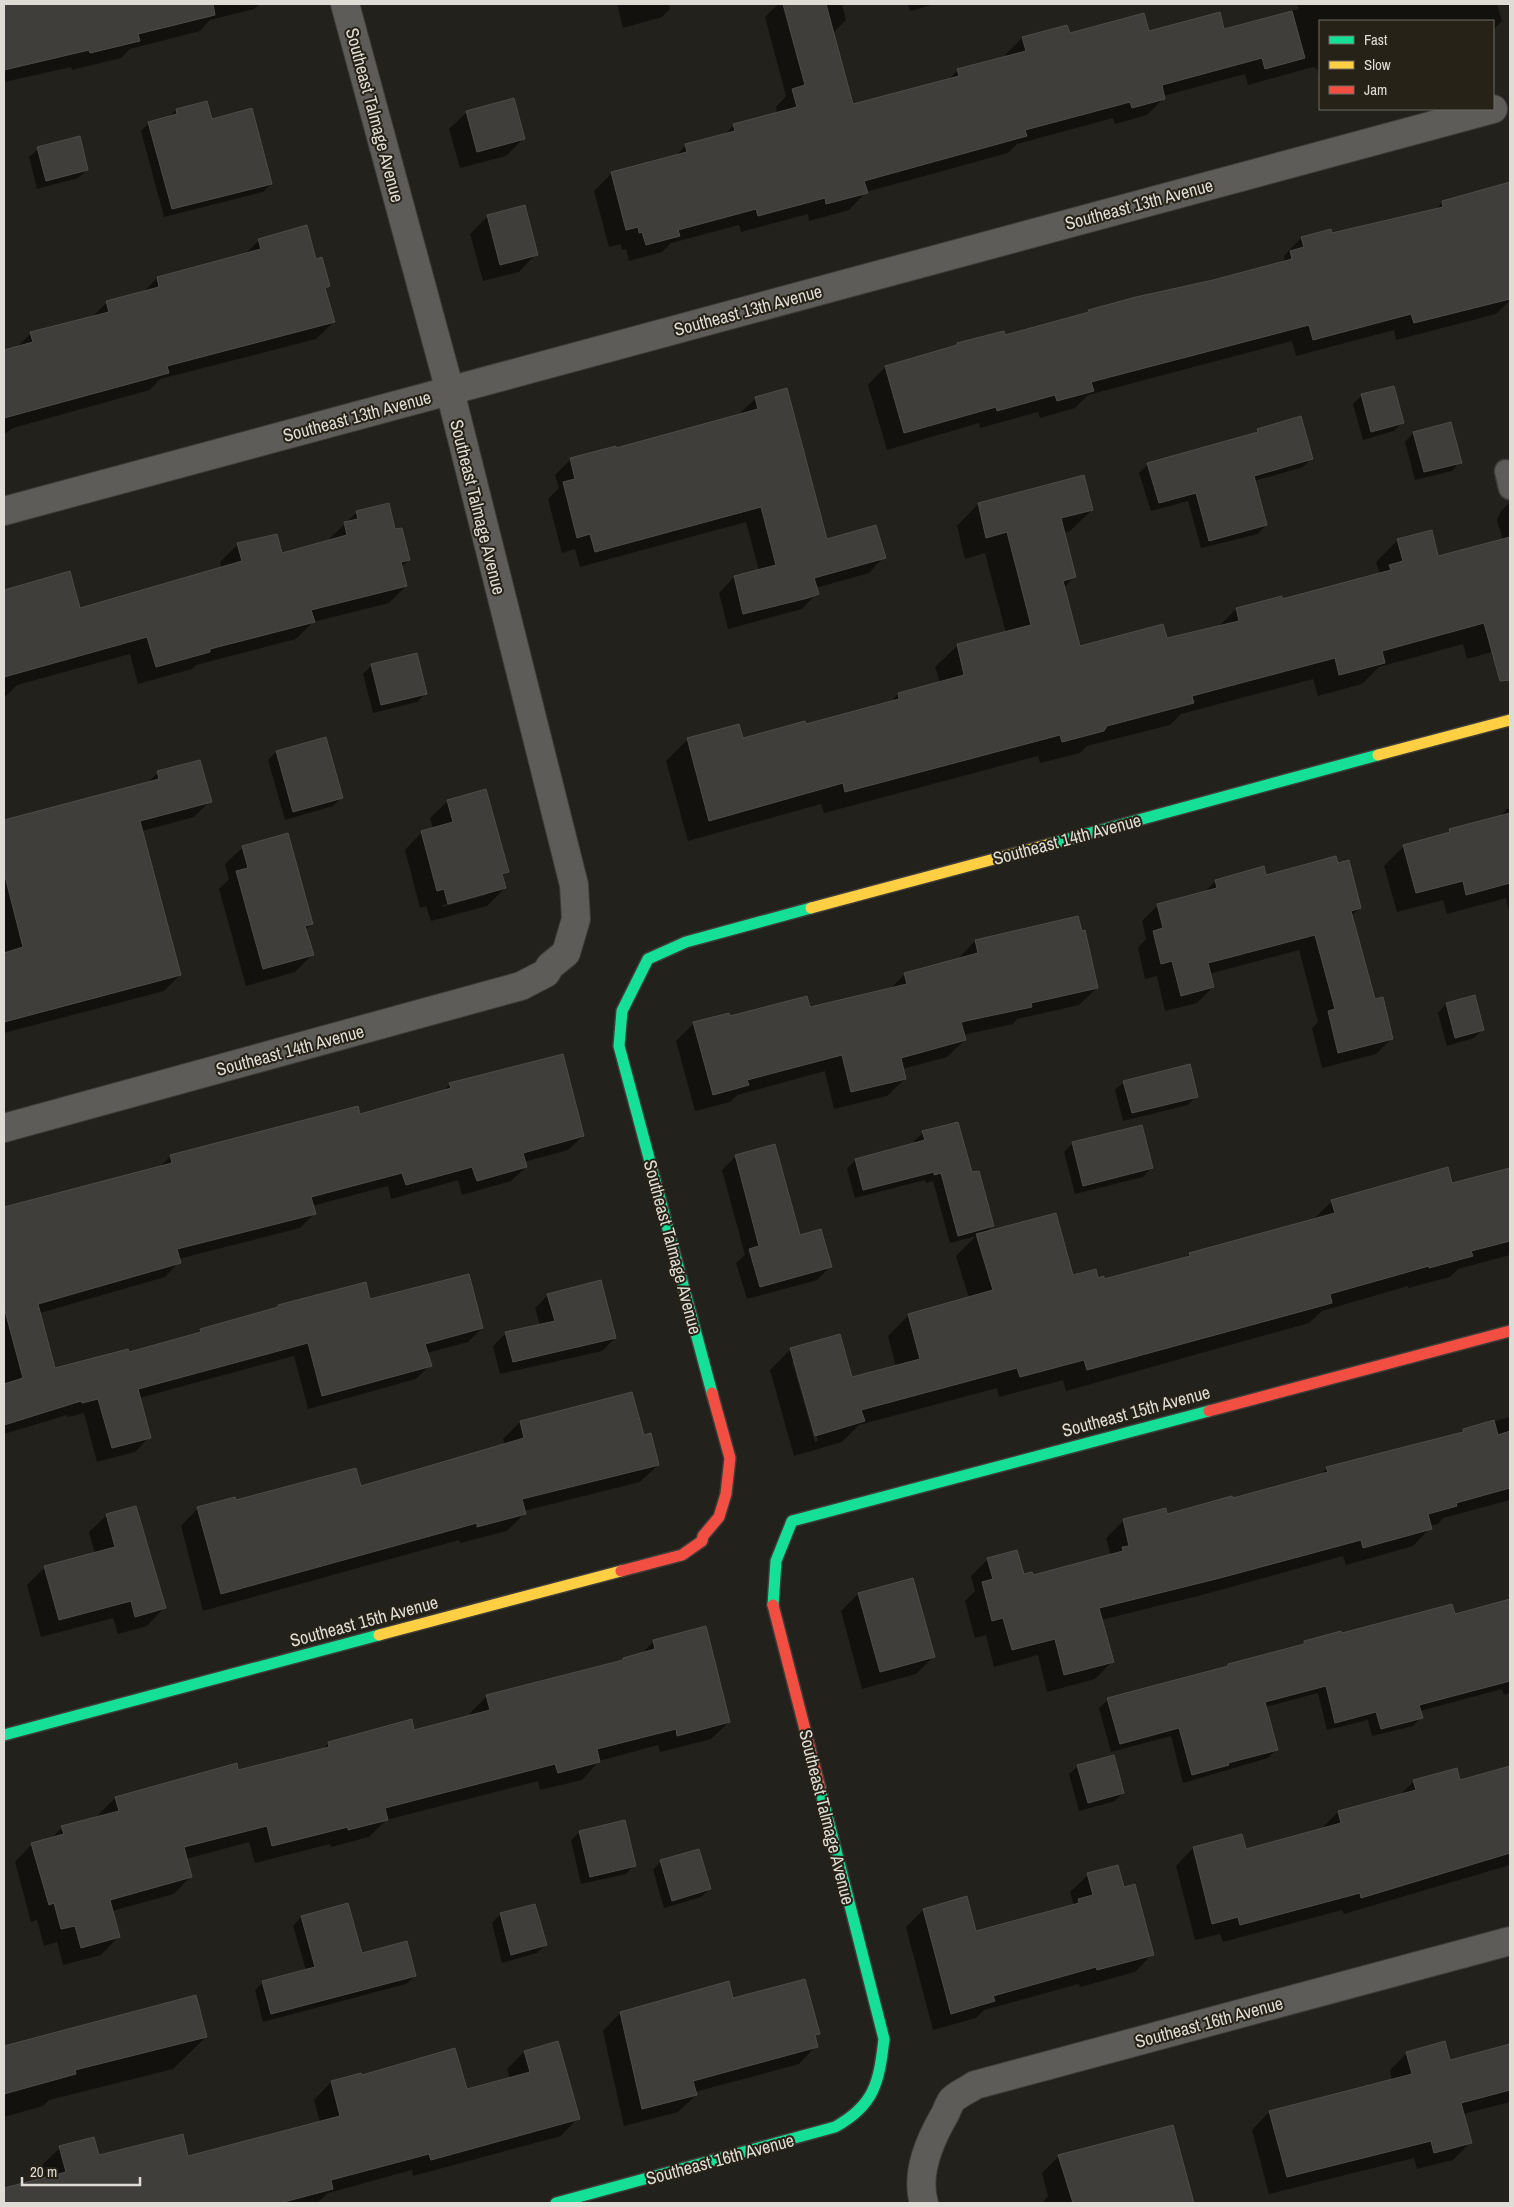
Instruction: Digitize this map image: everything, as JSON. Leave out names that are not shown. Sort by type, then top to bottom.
[{"type":"street","name":"Southeast Talmage Avenue","points":[[344,4],[450,392],[574,885],[576,919],[566,953]]},
{"type":"street","name":"Southeast 13th Avenue","points":[[1494,109],[1510,104]]},
{"type":"street","name":"Southeast 13th Avenue","points":[[4,511],[1489,110]]},
{"type":"street","name":"Southeast 14th Avenue","points":[[637,979],[648,959],[686,942],[1510,720]]},
{"type":"street","name":"Southeast 14th Avenue","points":[[4,1128],[521,986],[546,973],[550,966],[566,953]]},
{"type":"street","name":"Southeast Talmage Avenue","points":[[637,979],[622,1011],[620,1046],[730,1458],[726,1494],[719,1517]]},
{"type":"street","name":"Southeast 15th Avenue","points":[[782,1539],[792,1521],[826,1511],[1510,1331]]},
{"type":"street","name":"Southeast 15th Avenue","points":[[4,1735],[682,1555],[702,1541],[703,1536],[719,1517]]},
{"type":"street","name":"Southeast Talmage Avenue","points":[[782,1539],[772,1575],[773,1605],[884,2040],[881,2068],[872,2095]]},
{"type":"street","name":"Southeast 16th Avenue","points":[[924,2203],[921,2194],[923,2162],[932,2137],[951,2101],[974,2085],[1510,1941]]},
{"type":"street","name":"Southeast 16th Avenue","points":[[556,2203],[835,2128],[858,2113],[872,2095]]},
{"type":"building","points":[[4,4],[213,4],[215,15],[138,34],[140,41],[90,53],[89,50],[4,70]]},
{"type":"building","points":[[783,4],[826,4],[853,104],[959,76],[957,69],[1026,51],[1022,37],[1067,25],[1070,33],[1144,13],[1149,31],[1220,12],[1224,29],[1292,11],[1305,58],[1265,69],[1262,58],[1162,85],[1165,99],[1132,108],[1130,102],[1025,130],[1027,136],[864,181],[868,193],[826,204],[825,198],[758,216],[756,209],[678,230],[680,236],[646,245],[642,232],[639,233],[638,227],[626,230],[611,172],[687,152],[685,144],[735,131],[733,124],[797,107],[792,89],[805,85]]},
{"type":"building","points":[[514,98],[525,139],[477,152],[466,111]]},
{"type":"building","points":[[207,101],[212,119],[252,108],[272,184],[172,209],[148,122],[177,114],[176,109]]},
{"type":"building","points":[[80,136],[88,170],[46,181],[37,147]]},
{"type":"building","points":[[1510,182],[1510,299],[1414,323],[1411,314],[1313,340],[1309,325],[1091,382],[1094,391],[1057,401],[1055,395],[997,411],[996,407],[904,433],[885,366],[957,345],[957,343],[1004,331],[1005,335],[1136,297],[1213,280],[1292,259],[1290,251],[1304,247],[1301,237],[1331,229],[1332,233],[1443,207],[1442,201]]},
{"type":"building","points":[[525,205],[538,255],[500,265],[487,215]]},
{"type":"building","points":[[307,225],[316,259],[322,257],[330,286],[325,288],[335,322],[167,366],[169,373],[4,418],[4,350],[33,342],[30,332],[109,312],[106,301],[159,287],[157,277],[261,249],[258,239]]},
{"type":"building","points":[[1394,386],[1404,423],[1371,432],[1361,394]]},
{"type":"building","points":[[787,388],[827,539],[876,525],[886,558],[814,578],[819,594],[743,614],[734,576],[776,565],[761,507],[595,552],[590,534],[577,538],[563,482],[575,479],[570,458],[616,446],[616,448],[758,409],[755,397]]},
{"type":"building","points":[[1301,416],[1313,459],[1254,476],[1267,525],[1209,541],[1196,493],[1159,503],[1147,463],[1258,432],[1257,429]]},
{"type":"building","points":[[1451,422],[1462,463],[1424,472],[1413,432]]},
{"type":"building","points":[[1084,475],[1093,510],[1061,518],[1076,577],[1063,581],[1080,646],[1163,624],[1167,638],[1239,621],[1236,608],[1282,596],[1282,599],[1391,570],[1389,565],[1403,561],[1397,539],[1432,530],[1438,556],[1510,537],[1510,680],[1500,681],[1484,623],[1382,651],[1385,663],[1339,675],[1335,658],[1192,696],[1194,703],[1107,726],[1104,731],[1062,742],[1060,735],[845,792],[843,783],[709,821],[687,738],[739,724],[743,738],[805,721],[806,724],[899,699],[898,693],[964,675],[957,644],[1031,625],[1007,532],[986,538],[978,503]]},
{"type":"building","points":[[389,503],[395,529],[402,528],[410,560],[401,562],[407,586],[311,610],[315,622],[210,649],[210,652],[156,667],[147,637],[4,677],[4,590],[70,571],[80,608],[242,561],[237,543],[277,534],[282,553],[347,535],[344,522],[358,519],[356,511]]},
{"type":"building","points":[[417,653],[427,694],[381,705],[371,664]]},
{"type":"building","points":[[326,737],[343,798],[293,812],[276,751]]},
{"type":"building","points":[[200,760],[212,802],[140,821],[181,975],[4,1022],[4,953],[23,947],[4,872],[4,820],[159,779],[157,771]]},
{"type":"building","points":[[486,789],[509,872],[502,874],[506,888],[448,904],[444,889],[437,891],[421,831],[453,822],[447,800]]},
{"type":"building","points":[[1510,813],[1510,883],[1466,895],[1463,881],[1416,893],[1403,845],[1450,832],[1449,829]]},
{"type":"building","points":[[288,833],[313,924],[305,926],[314,955],[263,969],[236,871],[248,868],[242,846]]},
{"type":"building","points":[[1336,856],[1338,863],[1349,860],[1361,908],[1351,911],[1375,999],[1383,997],[1393,1039],[1338,1053],[1328,1011],[1335,1009],[1315,935],[1208,963],[1214,987],[1181,996],[1172,961],[1161,964],[1153,931],[1163,928],[1157,904],[1217,888],[1215,880],[1264,866],[1266,875]]},
{"type":"building","points":[[1078,916],[1082,931],[1085,930],[1098,988],[1031,1003],[1032,1007],[961,1022],[966,1040],[901,1058],[906,1079],[851,1092],[842,1055],[747,1080],[749,1085],[713,1095],[693,1022],[729,1013],[730,1016],[807,996],[810,1007],[907,984],[904,973],[978,953],[975,940]]},
{"type":"building","points":[[1475,995],[1484,1030],[1455,1038],[1446,1003]]},
{"type":"building","points":[[563,1054],[584,1136],[523,1153],[527,1167],[477,1181],[472,1167],[406,1185],[402,1173],[311,1197],[316,1214],[177,1249],[181,1263],[38,1304],[55,1368],[128,1349],[129,1352],[201,1332],[200,1329],[278,1307],[278,1305],[366,1282],[370,1299],[469,1274],[483,1328],[425,1344],[432,1366],[322,1396],[308,1343],[138,1389],[151,1438],[112,1448],[98,1399],[82,1403],[81,1401],[4,1425],[4,1384],[23,1378],[4,1307],[4,1207],[172,1163],[170,1155],[358,1106],[360,1114],[451,1088],[449,1083]]},
{"type":"building","points":[[1190,1064],[1198,1097],[1132,1113],[1123,1081]]},
{"type":"building","points":[[958,1122],[972,1172],[979,1171],[994,1226],[958,1236],[941,1173],[934,1175],[934,1172],[863,1190],[855,1159],[925,1140],[922,1131]]},
{"type":"building","points":[[1142,1125],[1153,1168],[1083,1186],[1072,1142]]},
{"type":"building","points":[[775,1144],[800,1235],[821,1229],[832,1267],[760,1287],[749,1249],[759,1246],[735,1155]]},
{"type":"building","points":[[1448,1167],[1452,1183],[1510,1168],[1510,1241],[1471,1251],[1473,1256],[1429,1268],[1429,1266],[1330,1294],[1332,1303],[1087,1370],[1084,1360],[1020,1377],[1017,1368],[861,1410],[865,1421],[815,1436],[790,1348],[840,1334],[852,1377],[920,1359],[908,1314],[993,1290],[976,1234],[1056,1213],[1073,1275],[1096,1269],[1098,1278],[1104,1276],[1104,1279],[1190,1256],[1189,1253],[1335,1213],[1331,1200]]},
{"type":"building","points":[[601,1280],[616,1338],[513,1362],[505,1332],[555,1321],[547,1294]]},
{"type":"building","points":[[632,1392],[644,1435],[651,1433],[659,1465],[522,1499],[526,1514],[477,1527],[477,1523],[221,1594],[197,1507],[235,1497],[236,1500],[356,1468],[361,1486],[524,1438],[520,1421]]},
{"type":"building","points":[[1494,1420],[1498,1435],[1510,1431],[1510,1488],[1456,1503],[1457,1506],[1428,1514],[1432,1529],[1363,1548],[1361,1540],[1099,1608],[1114,1662],[1064,1675],[1055,1639],[1012,1650],[1003,1618],[992,1621],[982,1582],[993,1579],[987,1558],[1017,1550],[1024,1574],[1032,1572],[1033,1575],[1123,1551],[1122,1547],[1129,1546],[1123,1519],[1166,1508],[1167,1514],[1232,1496],[1233,1498],[1328,1472],[1326,1467],[1463,1432],[1463,1429]]},
{"type":"building","points":[[136,1506],[166,1608],[135,1617],[131,1601],[59,1620],[44,1566],[115,1547],[106,1514]]},
{"type":"building","points":[[913,1578],[935,1657],[880,1672],[858,1593]]},
{"type":"building","points":[[1510,1599],[1510,1681],[1419,1705],[1423,1718],[1381,1729],[1376,1712],[1335,1723],[1326,1686],[1265,1702],[1278,1750],[1228,1763],[1229,1765],[1192,1775],[1179,1728],[1120,1744],[1107,1698],[1228,1666],[1228,1664],[1304,1644],[1304,1641],[1341,1631],[1342,1633],[1452,1604],[1455,1614]]},
{"type":"building","points":[[706,1626],[730,1722],[677,1736],[676,1729],[597,1749],[600,1762],[558,1773],[555,1764],[385,1808],[388,1820],[348,1830],[348,1827],[272,1846],[267,1826],[184,1847],[192,1877],[110,1900],[120,1937],[81,1948],[75,1926],[61,1929],[54,1903],[49,1905],[31,1843],[64,1834],[61,1826],[119,1811],[115,1797],[237,1763],[238,1770],[329,1747],[328,1742],[412,1719],[414,1730],[490,1710],[486,1695],[623,1660],[623,1658],[655,1649],[653,1640]]},
{"type":"building","points":[[1114,1755],[1124,1793],[1088,1803],[1077,1765]]},
{"type":"building","points":[[1510,1766],[1510,1853],[1361,1898],[1360,1893],[1240,1925],[1238,1917],[1212,1924],[1193,1847],[1242,1834],[1246,1849],[1341,1823],[1338,1811],[1416,1790],[1413,1780],[1457,1768],[1460,1780]]},
{"type":"building","points":[[625,1820],[636,1866],[590,1877],[579,1831]]},
{"type":"building","points":[[699,1849],[711,1889],[672,1901],[660,1860]]},
{"type":"building","points":[[1118,1865],[1124,1887],[1135,1884],[1154,1955],[1097,1970],[1096,1967],[993,1996],[995,2001],[951,2014],[923,1909],[967,1896],[976,1931],[1079,1903],[1078,1899],[1093,1895],[1087,1873]]},
{"type":"building","points":[[348,1903],[362,1953],[407,1941],[416,1976],[271,2014],[262,1981],[315,1967],[301,1916]]},
{"type":"building","points":[[535,1904],[547,1945],[511,1955],[500,1913]]},
{"type":"building","points":[[805,1979],[820,2034],[815,2035],[818,2047],[693,2081],[697,2095],[642,2109],[620,2012],[729,1981],[733,1998]]},
{"type":"building","points":[[196,1995],[207,2037],[75,2070],[76,2074],[4,2094],[4,2046]]},
{"type":"building","points":[[558,2041],[580,2119],[431,2160],[429,2154],[331,2180],[333,2189],[280,2203],[4,2203],[4,2188],[66,2172],[59,2146],[94,2137],[99,2155],[183,2134],[188,2156],[340,2116],[331,2081],[361,2073],[362,2075],[455,2048],[467,2089],[530,2072],[524,2051]]},
{"type":"building","points":[[1445,2041],[1450,2060],[1510,2044],[1510,2090],[1461,2103],[1472,2143],[1434,2153],[1431,2141],[1287,2177],[1269,2111],[1412,2074],[1406,2052]]},
{"type":"building","points":[[1173,2125],[1194,2203],[1073,2203],[1058,2155]]},
{"type":"traffic: fast","points":[[1050,844],[1378,755]]},
{"type":"traffic: fast","points":[[712,1393],[619,1046],[622,1011],[648,959],[686,942],[811,908]]},
{"type":"traffic: fast","points":[[773,1605],[776,1561],[792,1521],[1209,1411]]},
{"type":"traffic: fast","points":[[4,1735],[379,1635]]},
{"type":"traffic: fast","points":[[556,2203],[835,2127],[848,2119],[867,2101],[877,2080],[884,2039],[820,1788]]},
{"type":"traffic: slow","points":[[1378,755],[1510,720]]},
{"type":"traffic: slow","points":[[811,908],[1050,844]]},
{"type":"traffic: slow","points":[[379,1635],[621,1571]]},
{"type":"traffic: jam","points":[[1209,1411],[1510,1331]]},
{"type":"traffic: jam","points":[[621,1571],[682,1555],[702,1541],[703,1536],[719,1517],[726,1494],[730,1458],[712,1393]]},
{"type":"traffic: jam","points":[[773,1605],[820,1788]]}]
